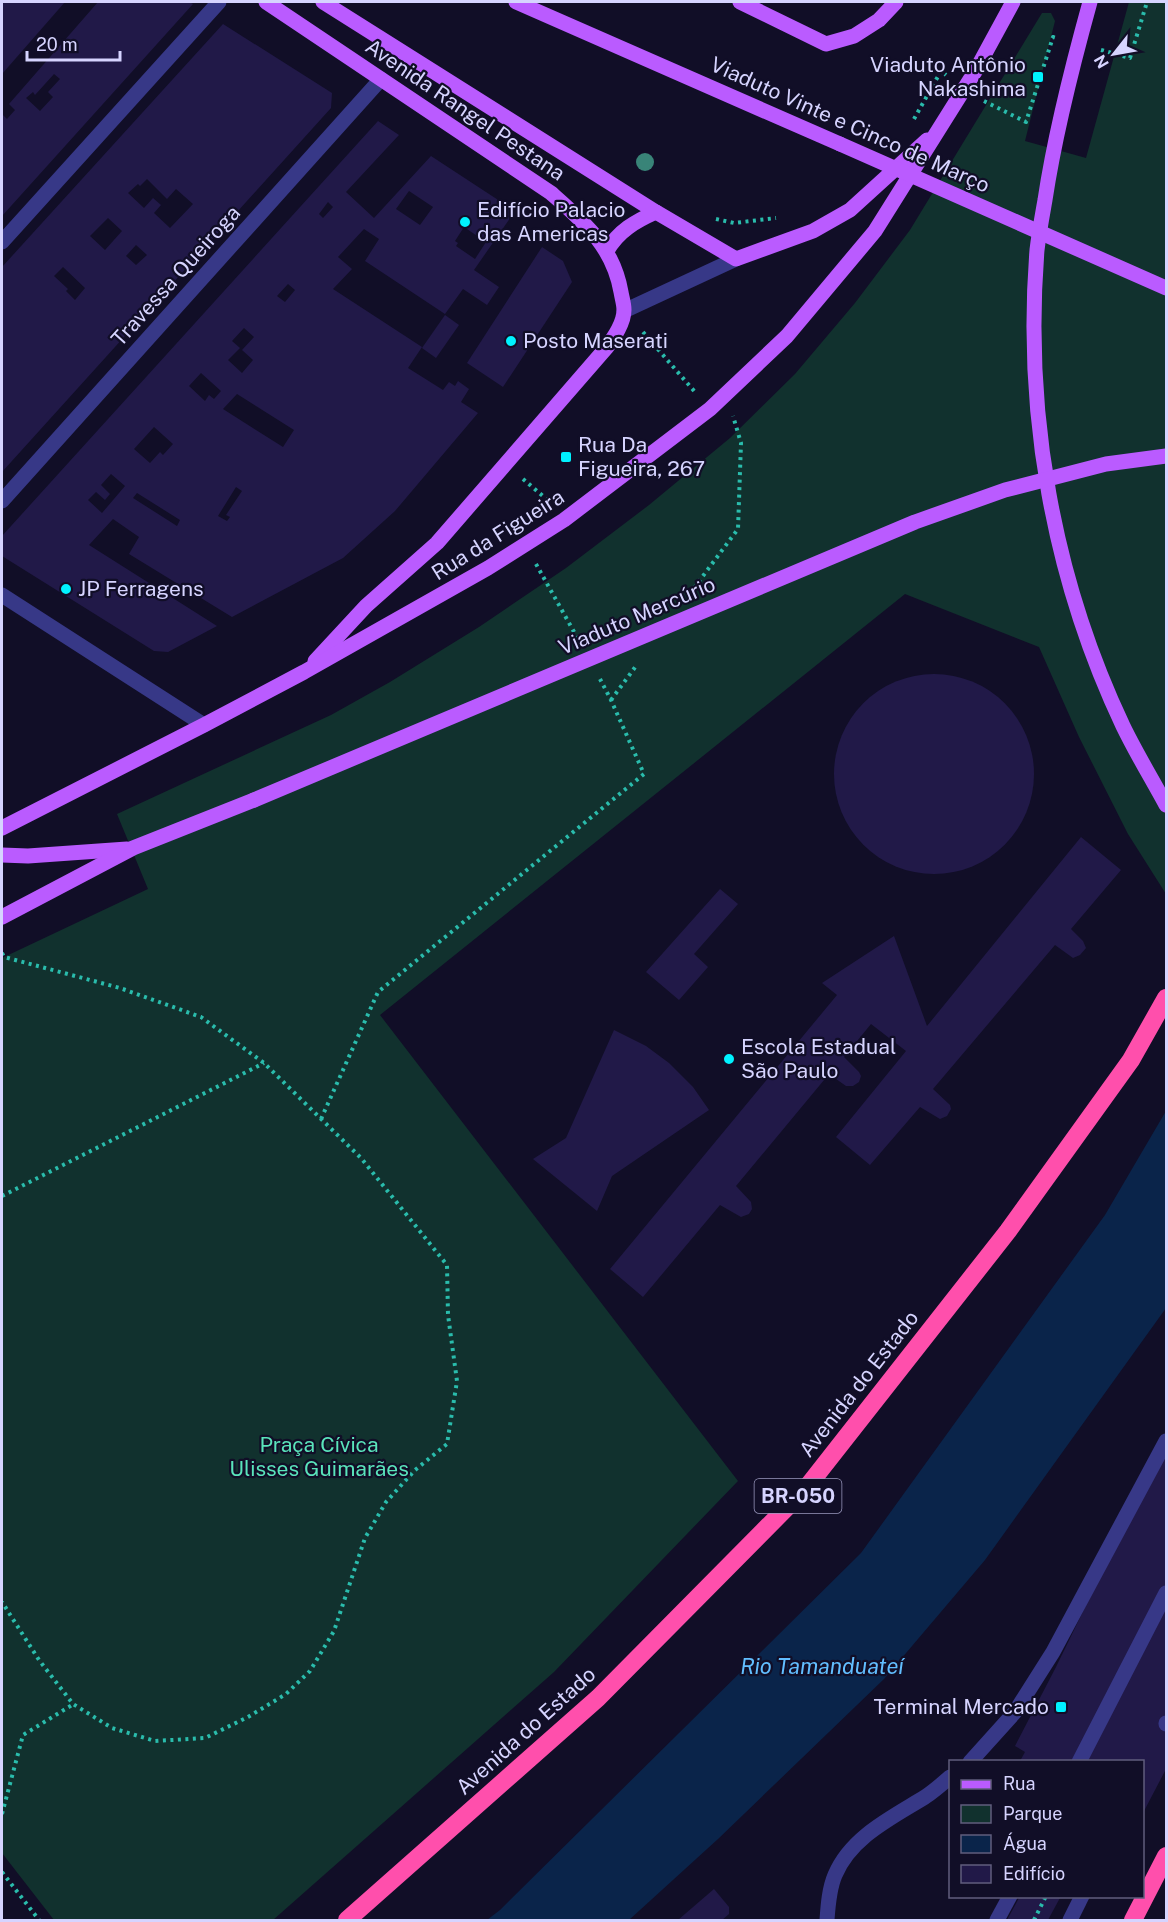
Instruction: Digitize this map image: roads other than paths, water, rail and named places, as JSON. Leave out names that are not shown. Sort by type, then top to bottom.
[{"type":"highway","name":"Avenida do Estado","points":[[347,1920],[598,1698],[807,1487],[1008,1231],[1131,1060],[1167,998]]},
{"type":"highway","points":[[1133,1920],[1167,1856]]},
{"type":"main road","name":"Avenida Rangel Pestana","points":[[266,2],[551,193],[593,231],[607,251],[619,279],[624,311]]},
{"type":"main road","name":"Avenida Rangel Pestana","points":[[323,2],[656,212],[736,259]]},
{"type":"main road","name":"Viaduto Vinte e Cinco de Março","points":[[516,2],[1167,288]]},
{"type":"main road","points":[[740,2],[826,44],[854,36],[879,20],[896,2]]},
{"type":"main road","name":"Rua da Figueira","points":[[2,828],[304,672],[488,568],[567,518],[715,404],[787,336],[875,231],[976,70],[1013,2]]},
{"type":"main road","points":[[1090,2],[1052,151],[1037,259],[1034,347],[1040,445],[1058,542],[1085,636],[1123,726],[1167,805]]},
{"type":"main road","points":[[736,259],[813,231],[850,210],[940,128]]},
{"type":"main road","points":[[607,251],[614,238],[639,219],[656,212]]},
{"type":"main road","points":[[304,672],[366,606],[436,543],[507,464],[607,347],[617,332],[624,311]]},
{"type":"main road","name":"Viaduto Mercúrio","points":[[133,848],[266,795],[915,522],[1005,490],[1106,464],[1167,456]]},
{"type":"main road","points":[[2,855],[28,856],[133,848]]},
{"type":"main road","points":[[2,917],[133,848]]},
{"type":"street","points":[[2,242],[219,2]]},
{"type":"street","name":"Travessa Queiroga","points":[[2,501],[381,79]]},
{"type":"street","points":[[624,311],[736,259]]},
{"type":"street","points":[[2,595],[204,725]]},
{"type":"street","points":[[971,1760],[1015,1712],[1053,1652],[1167,1440]]},
{"type":"street","points":[[1081,1760],[1167,1593]]},
{"type":"street","points":[[827,1920],[834,1876],[848,1852],[866,1835],[949,1779]]},
{"type":"street","points":[[997,1920],[1009,1898]]},
{"type":"street","points":[[1070,1920],[1081,1898]]},
{"type":"water","name":"Rio Tamanduateí","points":[[1166,1111],[1166,1308],[985,1560],[884,1679],[718,1839],[629,1920],[487,1920],[500,1910],[861,1553],[1105,1215]]},
{"type":"place","name":"Viaduto Antônio Nakashima","points":[[1038,77]]},
{"type":"place","name":"Edifício Palacio das Americas","points":[[465,222]]},
{"type":"place","name":"Posto Maserati","points":[[511,341]]},
{"type":"place","name":"Rua Da Figueira, 267","points":[[566,457]]},
{"type":"place","name":"JP Ferragens","points":[[66,589]]},
{"type":"place","name":"Escola Estadual São Paulo","points":[[729,1059]]},
{"type":"place","name":"Terminal Mercado","points":[[1061,1707]]},
{"type":"park label","name":"Praça Cívica Ulisses Guimarães","points":[[319,1457]]}]
